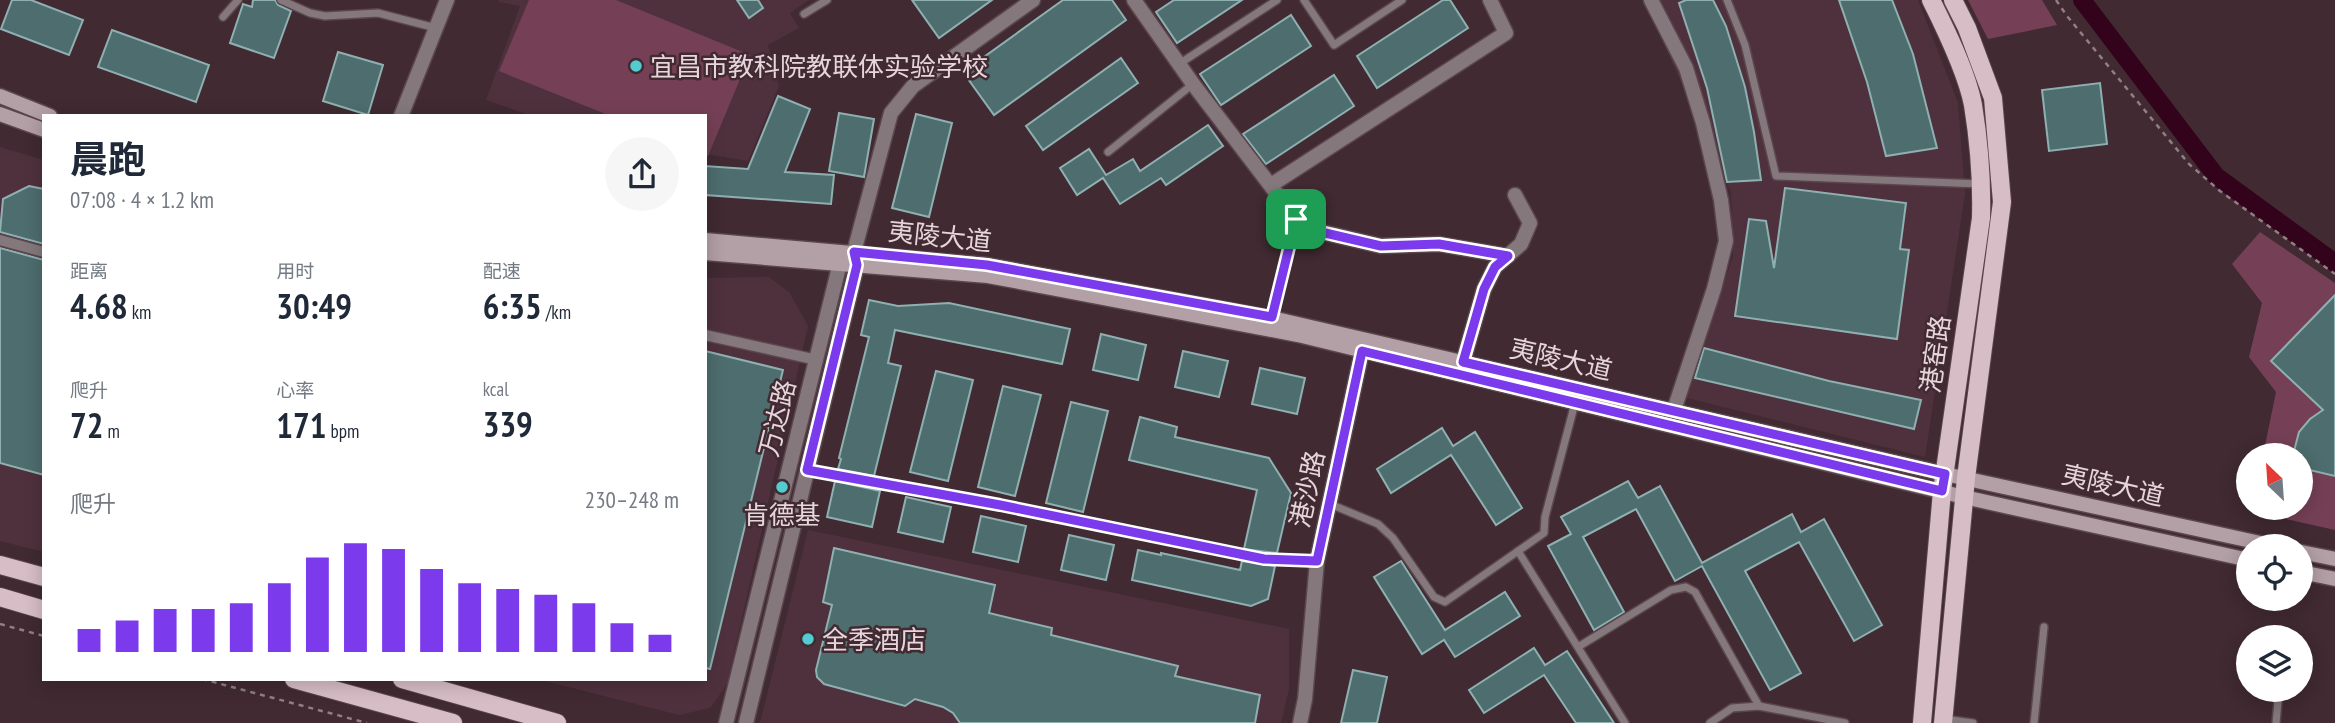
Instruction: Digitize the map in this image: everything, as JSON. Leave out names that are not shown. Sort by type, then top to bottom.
[{"type":"main road","name":"港窑路","points":[[1922,723],[1943,482],[1981,218],[1982,184],[1972,103],[1950,37],[1931,0]]},
{"type":"main road","name":"港窑路","points":[[1944,721],[1966,478],[2002,202],[1993,97],[1967,29],[1952,0]]},
{"type":"main road","points":[[0,96],[45,114]]},
{"type":"main road","points":[[0,114],[42,129]]},
{"type":"main road","name":"夷陵大道","points":[[707,240],[988,276],[1298,335],[1575,403],[1943,482],[1966,478],[2236,538]]},
{"type":"main road","points":[[707,253],[840,263]]},
{"type":"main road","name":"夷陵大道","points":[[855,258],[987,265],[1272,317],[1674,410],[1943,482],[1964,497],[2236,557]]},
{"type":"main road","points":[[2313,554],[2335,559]]},
{"type":"main road","points":[[0,565],[42,576]]},
{"type":"main road","points":[[2313,574],[2335,579]]},
{"type":"main road","points":[[0,597],[42,609]]},
{"type":"main road","points":[[301,681],[453,723]]},
{"type":"main road","points":[[409,681],[557,723]]},
{"type":"street","points":[[402,114],[447,0]]},
{"type":"street","name":"万达路","points":[[746,723],[891,113],[913,86],[1033,0]]},
{"type":"street","points":[[1135,0],[1193,84],[1296,219],[1321,232],[1381,246],[1439,244],[1508,256]]},
{"type":"street","points":[[1271,185],[1506,33],[1490,0]]},
{"type":"street","points":[[1651,0],[1686,68],[1703,123],[1726,241],[1714,289],[1674,410]]},
{"type":"street","points":[[1463,362],[1484,289],[1495,267],[1521,244],[1530,223],[1516,195]]},
{"type":"street","points":[[0,240],[42,251]]},
{"type":"street","points":[[840,263],[855,258]]},
{"type":"street","name":"万达路","points":[[726,723],[840,263]]},
{"type":"street","points":[[707,335],[817,360]]},
{"type":"street","name":"港沙路","points":[[1300,723],[1305,699],[1317,561],[1362,351]]},
{"type":"lane","points":[[223,17],[238,0]]},
{"type":"lane","points":[[281,0],[310,13],[325,16],[378,13],[436,28]]},
{"type":"lane","points":[[804,14],[827,0]]},
{"type":"lane","points":[[1179,64],[1277,0]]},
{"type":"lane","points":[[1304,0],[1334,45],[1402,0]]},
{"type":"lane","points":[[1727,0],[1745,45],[1776,176],[1982,184]]},
{"type":"lane","points":[[1108,152],[1193,84]]},
{"type":"lane","points":[[1329,504],[1378,524],[1393,538],[1434,597],[1445,602],[1544,533],[1545,517],[1575,403]]},
{"type":"lane","points":[[807,470],[1000,505],[1264,559],[1317,561]]},
{"type":"lane","points":[[1518,551],[1625,723]]},
{"type":"lane","points":[[1578,647],[1671,590],[1686,587],[1695,592],[1759,706]]},
{"type":"lane","points":[[2034,723],[2044,627]]},
{"type":"lane","points":[[2276,723],[2278,702]]},
{"type":"lane","points":[[1710,723],[1732,708],[1759,706],[1845,723]]},
{"type":"lane","points":[[1944,721],[1973,723]]},
{"type":"path","points":[[2056,0],[2189,164],[2220,191],[2335,274]]},
{"type":"path","points":[[1272,317],[1296,219]]},
{"type":"path","points":[[0,624],[42,635]]},
{"type":"path","points":[[210,681],[368,723]]},
{"type":"shaded area","name":"宜昌市教科院教联体实验学校","points":[[529,0],[616,0],[750,55],[708,156],[707,114],[606,114],[499,71]]},
{"type":"shaded area","name":"宜昌市教科院教联体实验学校","points":[[809,0],[790,13],[799,28],[768,45],[779,86],[748,161],[707,154],[707,114],[526,114],[486,100],[520,6],[499,2]]},
{"type":"shaded area","points":[[1644,0],[1918,0],[1958,103],[1965,194],[1925,457],[1687,398],[1733,256],[1731,192]]},
{"type":"shaded area","points":[[1968,0],[2042,0],[2057,25],[1988,39]]},
{"type":"shaded area","points":[[0,147],[42,159],[42,552],[0,541]]},
{"type":"shaded area","points":[[2260,232],[2335,283],[2335,530],[2291,520],[2314,520],[2314,443],[2265,443],[2276,392],[2249,357],[2262,303],[2232,264]]},
{"type":"shaded area","points":[[769,277],[790,293],[808,326],[727,684],[710,708],[679,715],[545,681],[707,681],[707,278]]},
{"type":"shaded area","points":[[808,530],[1289,629],[1289,689],[1281,723],[760,723]]},
{"type":"building","points":[[12,0],[31,0],[83,20],[69,55],[1,29]]},
{"type":"building","points":[[253,0],[275,0],[278,5],[291,11],[274,58],[230,43],[243,4],[252,7]]},
{"type":"building","points":[[737,0],[758,0],[763,8],[749,18]]},
{"type":"building","points":[[912,0],[992,0],[939,38]]},
{"type":"building","points":[[1063,0],[1112,0],[1126,20],[994,115],[963,72]]},
{"type":"building","points":[[1174,0],[1242,0],[1177,43],[1156,12]]},
{"type":"building","points":[[1443,0],[1450,0],[1468,28],[1377,88],[1357,56]]},
{"type":"building","points":[[1686,0],[1713,0],[1726,26],[1745,87],[1761,180],[1727,182],[1707,88],[1679,3]]},
{"type":"building","points":[[1839,0],[1892,0],[1913,54],[1937,148],[1886,156],[1867,82]]},
{"type":"building","points":[[1291,15],[1311,46],[1221,105],[1200,74]]},
{"type":"building","points":[[112,30],[209,65],[196,102],[98,67]]},
{"type":"building","points":[[338,52],[383,65],[368,114],[323,101]]},
{"type":"building","points":[[1121,58],[1138,83],[1043,150],[1026,126]]},
{"type":"building","points":[[1334,75],[1354,106],[1266,164],[1243,134]]},
{"type":"building","points":[[2100,83],[2107,144],[2049,151],[2042,90]]},
{"type":"building","points":[[778,96],[810,109],[785,172],[834,175],[831,204],[707,195],[707,166],[748,169]]},
{"type":"building","points":[[839,113],[874,119],[864,177],[829,171]]},
{"type":"building","points":[[916,114],[952,123],[929,217],[892,208]]},
{"type":"building","points":[[1208,125],[1223,146],[1166,185],[1161,178],[1120,204],[1103,178],[1077,195],[1060,168],[1089,149],[1106,175],[1133,159],[1140,171]]},
{"type":"building","points":[[29,186],[42,189],[42,243],[0,232],[3,199]]},
{"type":"building","points":[[1785,188],[1906,203],[1900,249],[1909,250],[1897,339],[1735,316],[1749,219],[1766,221],[1774,268]]},
{"type":"building","points":[[0,248],[42,259],[42,474],[0,463]]},
{"type":"building","points":[[2335,295],[2335,476],[2314,471],[2314,443],[2296,443],[2299,432],[2310,419],[2323,410],[2271,361]]},
{"type":"building","points":[[869,300],[898,306],[949,303],[1070,329],[1062,364],[895,330],[888,363],[901,366],[874,476],[838,469],[869,337],[861,335]]},
{"type":"building","points":[[1101,334],[1146,345],[1138,380],[1093,370]]},
{"type":"building","points":[[1704,348],[1829,381],[1921,400],[1914,429],[1695,378]]},
{"type":"building","points":[[707,351],[783,370],[710,669],[707,668]]},
{"type":"building","points":[[1183,351],[1228,361],[1219,397],[1175,387]]},
{"type":"building","points":[[1260,368],[1305,378],[1297,414],[1252,404]]},
{"type":"building","points":[[936,371],[973,380],[948,481],[910,472]]},
{"type":"building","points":[[1003,386],[1041,395],[1015,496],[978,487]]},
{"type":"building","points":[[1071,402],[1108,411],[1083,512],[1046,503]]},
{"type":"building","points":[[1140,417],[1177,427],[1175,437],[1269,458],[1291,493],[1277,553],[1244,549],[1257,490],[1129,460]]},
{"type":"building","points":[[1442,428],[1453,446],[1475,432],[1522,508],[1496,525],[1451,455],[1391,493],[1377,469]]},
{"type":"building","points":[[835,481],[880,491],[872,527],[827,517]]},
{"type":"building","points":[[1628,481],[1638,498],[1660,486],[1702,563],[1792,514],[1801,532],[1824,519],[1882,625],[1854,641],[1799,542],[1745,571],[1801,673],[1770,690],[1702,566],[1675,581],[1636,509],[1583,537],[1624,612],[1594,630],[1548,546],[1571,534],[1561,517]]},
{"type":"building","points":[[906,497],[951,507],[943,542],[898,532]]},
{"type":"building","points":[[981,516],[1026,526],[1018,562],[973,552]]},
{"type":"building","points":[[1069,535],[1114,545],[1106,580],[1061,570]]},
{"type":"building","points":[[834,548],[995,585],[989,613],[1052,628],[1051,635],[1178,666],[1175,676],[1260,695],[1255,723],[960,723],[953,713],[943,707],[915,699],[905,706],[824,684],[817,677],[816,670],[832,605],[823,602]]},
{"type":"building","points":[[1138,550],[1240,570],[1242,561],[1275,566],[1268,599],[1251,606],[1132,580]]},
{"type":"building","points":[[1401,561],[1445,630],[1505,592],[1520,616],[1455,657],[1444,640],[1422,654],[1374,577]]},
{"type":"building","points":[[1534,648],[1545,665],[1567,651],[1614,723],[1576,723],[1544,675],[1484,713],[1469,690]]},
{"type":"building","points":[[1353,670],[1387,677],[1377,723],[1341,723]]},
{"type":"waterway","points":[[2082,0],[2216,176],[2335,263]]},
{"type":"place","name":"宜昌市教科院教联体实验学校","points":[[636,66]]},
{"type":"place","name":"肯德基","points":[[782,487]]},
{"type":"place","name":"全季酒店","points":[[808,639]]},
{"type":"route","points":[[1296,219],[1321,232],[1381,246],[1439,244],[1508,256],[1495,267],[1484,289],[1463,362],[1945,474],[1942,491],[1362,351],[1317,561],[1264,559],[1000,505],[807,470],[857,265],[854,252],[987,265],[1272,317],[1296,219]]}]
